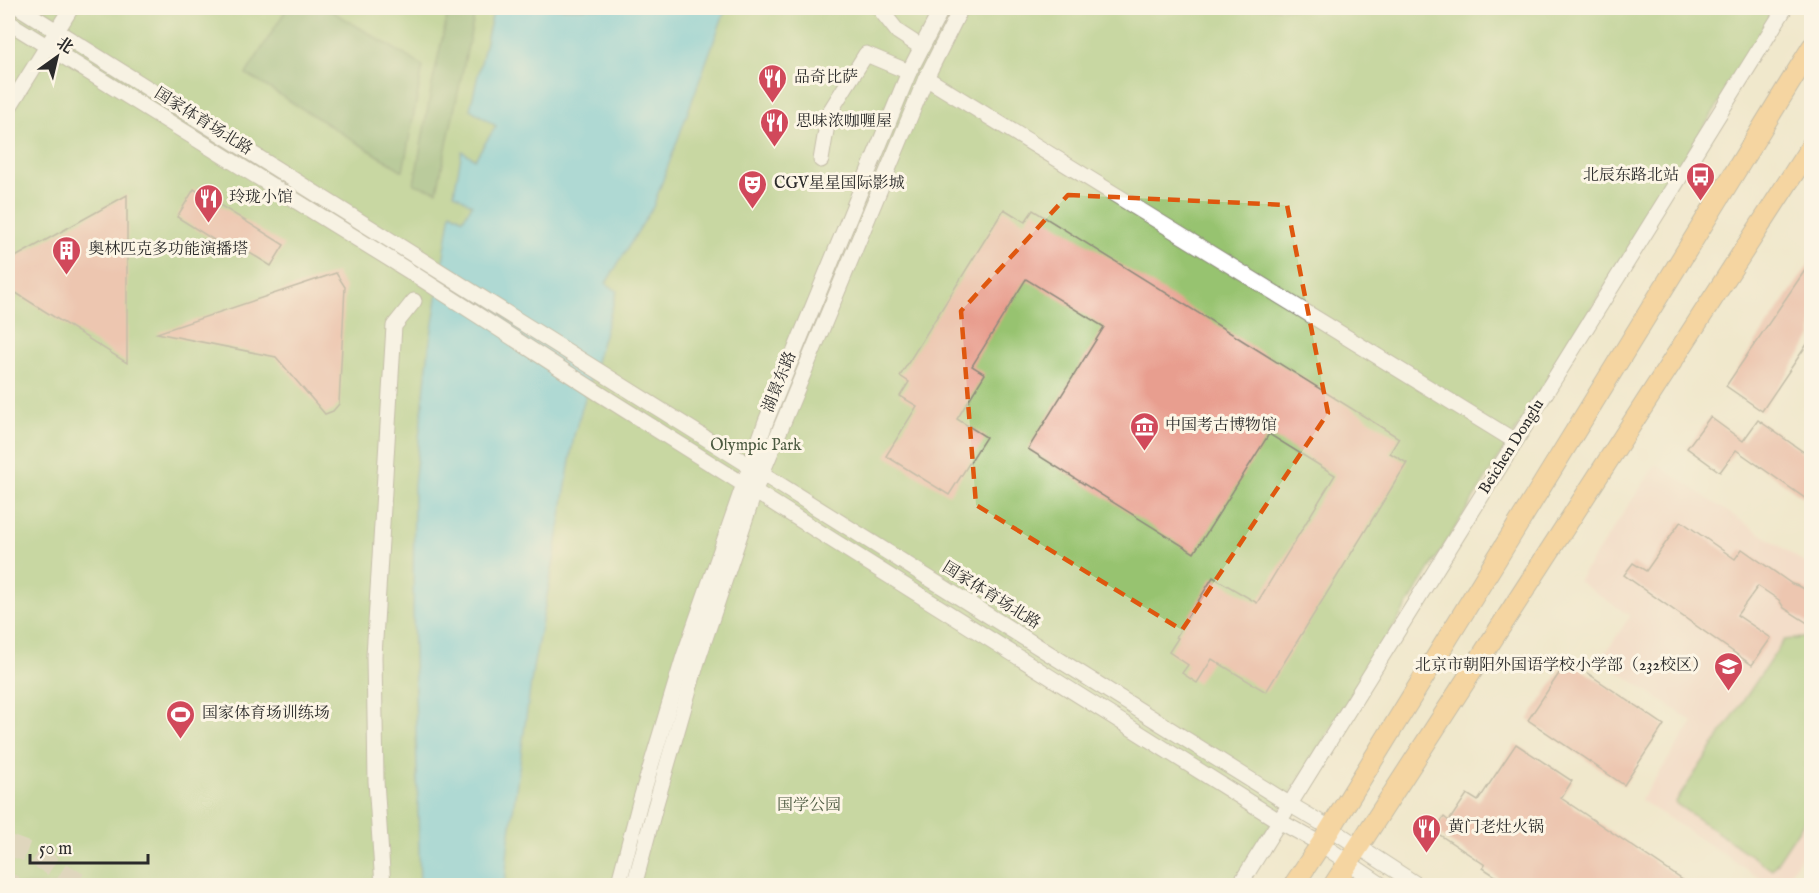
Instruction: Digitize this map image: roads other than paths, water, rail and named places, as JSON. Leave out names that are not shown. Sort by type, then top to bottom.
[{"type":"main road","points":[[1293,885],[1326,836],[1812,47]]},
{"type":"main road","points":[[1333,885],[1812,145]]},
{"type":"street","name":"国家体育场北路","points":[[20,8],[1289,804],[1326,836],[1346,863],[1383,885]]},
{"type":"street","points":[[8,109],[71,8]]},
{"type":"street","points":[[879,8],[898,32],[921,47]]},
{"type":"street","name":"湖景东路","points":[[757,471],[766,421],[909,72],[942,8]]},
{"type":"street","name":"湖景东路","points":[[618,885],[640,802],[684,656],[757,471],[926,78],[961,8]]},
{"type":"street","name":"Beichen Donglu","points":[[1239,885],[1785,8]]},
{"type":"street","name":"国家体育场北路","points":[[8,22],[379,252],[600,394],[1279,821],[1357,846],[1419,885]]},
{"type":"street","points":[[821,160],[829,113],[866,54],[909,72]]},
{"type":"street","points":[[926,78],[1515,441]]},
{"type":"street","points":[[383,885],[376,781],[374,644],[394,326],[414,301]]},
{"type":"street","name":"湖景东路","points":[[634,885],[697,662],[750,488]]},
{"type":"water","points":[[494,8],[726,8],[653,207],[606,283],[617,291],[574,435],[555,554],[533,668],[508,847],[505,885],[420,886],[413,613],[414,485],[429,348],[451,212],[463,219],[472,205],[454,193],[462,151],[475,159],[496,126],[470,109]]},
{"type":"tunnel","points":[[8,845],[33,854],[84,886]]},
{"type":"tunnel","points":[[8,883],[16,886]]},
{"type":"place","name":"品奇比萨","points":[[773,104]]},
{"type":"place","name":"思味浓咖喱屋","points":[[775,148]]},
{"type":"place","name":"北辰东路北站","points":[[1700,202]]},
{"type":"place","name":"CGV星星国际影城","points":[[753,210]]},
{"type":"place","name":"玲珑小馆","points":[[208,224]]},
{"type":"place","name":"奥林匹克多功能演播塔","points":[[67,276]]},
{"type":"place","name":"中国考古博物馆","points":[[1144,452]]},
{"type":"place","name":"北京市朝阳外国语学校小学部（232校区）","points":[[1729,692]]},
{"type":"place","name":"国家体育场训练场","points":[[181,740]]},
{"type":"place","name":"黄门老灶火锅","points":[[1427,854]]},
{"type":"park label","name":"Olympic Park","points":[[756,446]]},
{"type":"park label","name":"国学公园","points":[[809,806]]}]
